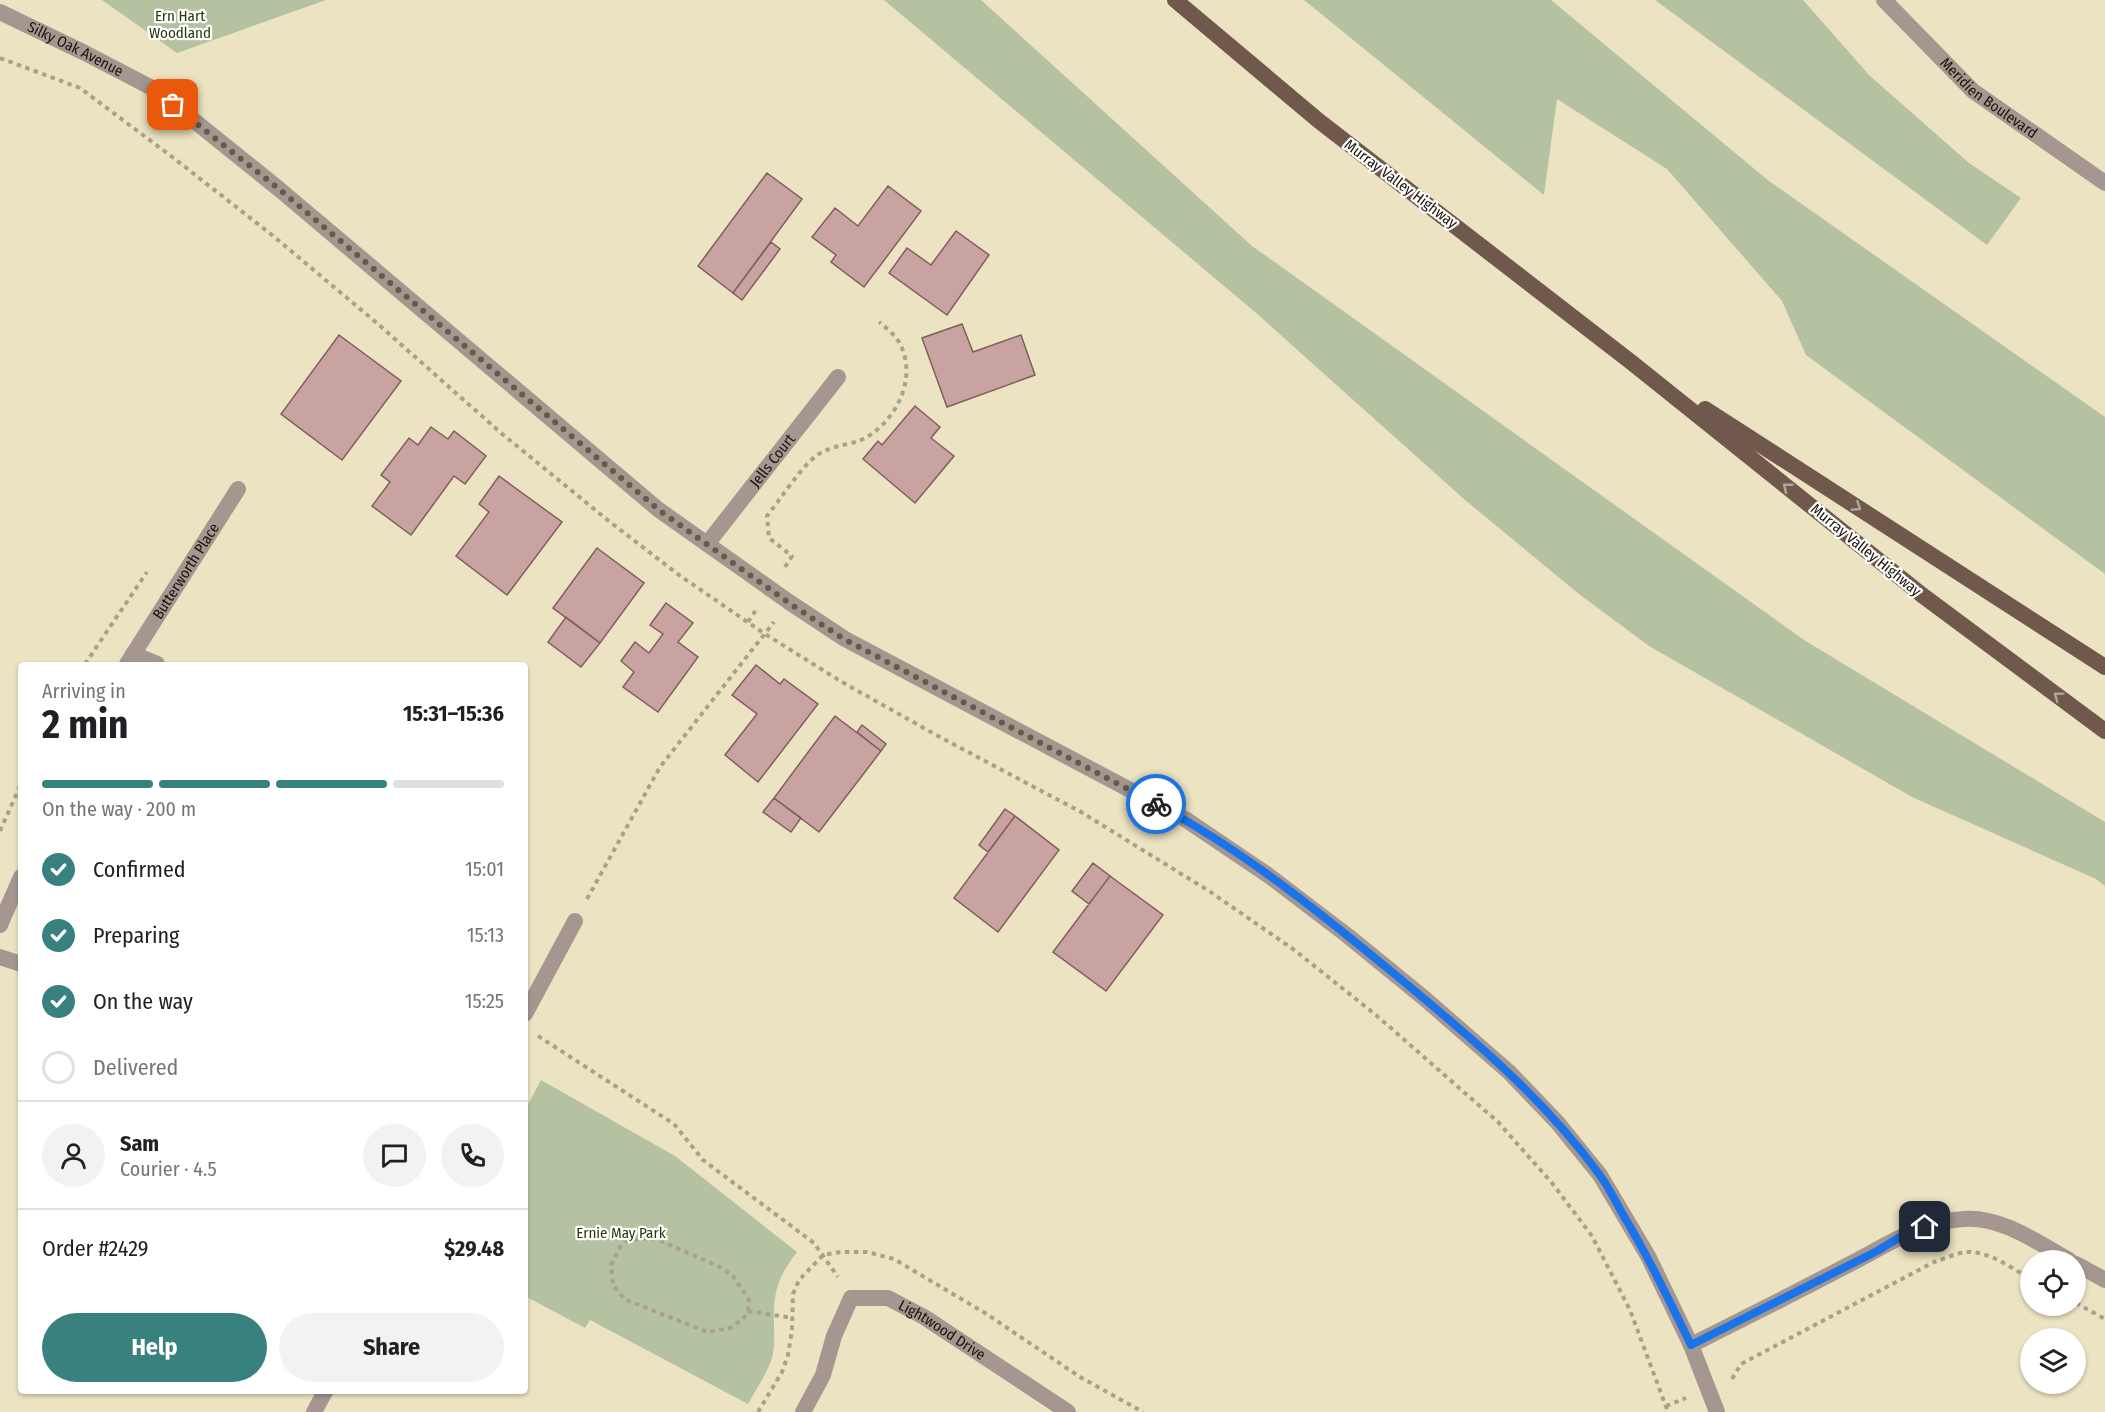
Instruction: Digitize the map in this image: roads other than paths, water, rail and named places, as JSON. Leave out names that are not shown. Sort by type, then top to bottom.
[{"type":"main road","name":"Murray Valley Highway","points":[[1175,0],[1319,121],[1631,362],[1922,595],[2105,731]]},
{"type":"main road","name":"Murray Valley Highway","points":[[1631,362],[2105,667]]},
{"type":"street","name":"Meridien Boulevard","points":[[1884,0],[1973,91],[2105,183]]},
{"type":"street","name":"Silky Oak Avenue","points":[[0,12],[85,52],[156,90],[279,189],[659,510],[789,603],[844,639],[1185,819],[1268,875],[1348,936],[1509,1072],[1557,1122],[1600,1175],[1648,1256],[1691,1345],[1717,1412]]},
{"type":"street","name":"Jells Court","points":[[707,544],[837,377]]},
{"type":"street","name":"Butterworth Place","points":[[146,662],[130,659],[238,489]]},
{"type":"street","points":[[0,925],[18,884]]},
{"type":"street","points":[[528,1008],[575,921]]},
{"type":"street","points":[[0,957],[18,963]]},
{"type":"street","points":[[1691,1345],[1877,1251],[1910,1231],[1940,1223],[1965,1218],[1989,1221],[2026,1236],[2051,1250]]},
{"type":"street","points":[[2086,1270],[2105,1280]]},
{"type":"street","name":"Lightwood Drive","points":[[803,1412],[823,1375],[834,1336],[851,1298],[888,1298],[906,1307],[1068,1412]]},
{"type":"street","points":[[314,1412],[324,1394]]},
{"type":"park label","name":"Ern Hart Woodland","points":[[180,24]]},
{"type":"park label","name":"Ernie May Park","points":[[621,1233]]}]
